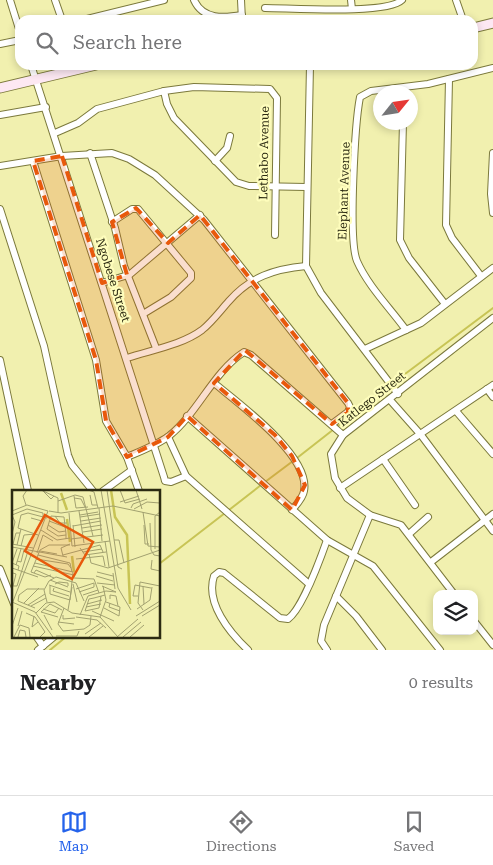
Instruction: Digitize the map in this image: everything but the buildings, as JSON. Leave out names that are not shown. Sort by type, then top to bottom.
[{"type":"street","points":[[10,0],[15,16]]},
{"type":"street","points":[[55,0],[60,15]]},
{"type":"street","points":[[103,15],[164,0]]},
{"type":"street","points":[[194,0],[201,10],[209,15]]},
{"type":"street","points":[[241,0],[242,15]]},
{"type":"street","points":[[351,0],[352,9]]},
{"type":"street","points":[[265,8],[352,9],[394,6],[402,0]]},
{"type":"street","points":[[456,0],[461,15]]},
{"type":"street","points":[[478,27],[493,23]]},
{"type":"street","points":[[0,44],[15,41]]},
{"type":"street","name":"Elephant Avenue","points":[[418,86],[493,68]]},
{"type":"street","name":"Ngobese Street","points":[[33,70],[55,133],[165,481],[171,482],[186,476]]},
{"type":"street","points":[[0,88],[68,70]]},
{"type":"street","points":[[310,70],[306,187],[306,266],[314,282],[398,394]]},
{"type":"street","points":[[449,79],[446,225],[452,238],[481,276]]},
{"type":"street","name":"Lethabo Avenue","points":[[55,133],[78,123],[103,107],[164,91],[194,86],[266,88],[272,90],[277,98],[274,186],[275,235]]},
{"type":"street","points":[[164,91],[167,104],[174,118],[230,178],[242,185],[306,187]]},
{"type":"street","name":"Elephant Avenue","points":[[373,91],[360,97],[352,238],[353,250],[361,270],[406,330]]},
{"type":"street","points":[[0,115],[46,107]]},
{"type":"street","points":[[403,130],[400,240],[410,258],[445,304]]},
{"type":"street","points":[[215,161],[227,148],[230,136]]},
{"type":"street","points":[[90,153],[128,276],[156,348]]},
{"type":"street","points":[[0,166],[62,156],[112,153],[129,158],[166,184],[200,215],[348,403],[350,407],[348,412],[332,424]]},
{"type":"street","points":[[493,153],[490,194],[493,214]]},
{"type":"street","points":[[33,161],[96,360],[106,421],[127,457],[139,490]]},
{"type":"street","points":[[112,222],[136,208],[168,243],[191,274],[191,278],[171,297],[143,314]]},
{"type":"street","points":[[0,209],[44,346],[68,455],[72,464],[92,490]]},
{"type":"street","points":[[102,283],[128,276],[200,215]]},
{"type":"street","points":[[127,358],[185,338],[203,329],[239,290],[251,280],[278,269],[306,266]]},
{"type":"street","points":[[365,350],[421,323],[493,268]]},
{"type":"street","name":"Katlego Street","points":[[451,590],[409,534],[396,522],[370,515],[352,504],[335,478],[331,454],[343,435],[493,318]]},
{"type":"street","points":[[127,457],[168,437],[214,383],[242,353],[247,352],[343,435]]},
{"type":"street","points":[[0,360],[28,490]]},
{"type":"street","points":[[214,383],[275,435],[292,456],[305,485],[303,495],[292,510]]},
{"type":"street","points":[[340,488],[421,436],[493,385]]},
{"type":"street","points":[[487,390],[493,397]]},
{"type":"street","points":[[390,400],[421,436],[493,531]]},
{"type":"street","points":[[456,411],[493,454]]},
{"type":"street","points":[[187,416],[327,540],[373,566],[440,650]]},
{"type":"street","points":[[168,437],[186,476],[309,584]]},
{"type":"street","points":[[383,459],[415,505]]},
{"type":"street","points":[[104,490],[132,470]]},
{"type":"street","points":[[431,562],[493,514]]},
{"type":"street","points":[[327,650],[321,635],[370,515]]},
{"type":"street","points":[[409,534],[428,517]]},
{"type":"street","points":[[248,650],[229,631],[220,613],[213,596],[214,576],[219,572],[224,573],[284,620],[294,613],[309,584],[327,540]]},
{"type":"street","points":[[0,569],[12,599]]},
{"type":"street","points":[[336,596],[356,616],[382,650]]},
{"type":"street","points":[[478,625],[493,646]]},
{"type":"street","points":[[41,648],[53,638]]},
{"type":"highlighted area","points":[[62,156],[102,283],[127,275],[112,222],[136,208],[168,243],[200,215],[348,403],[348,412],[332,424],[245,350],[214,383],[275,435],[292,456],[305,485],[292,510],[187,416],[168,437],[127,457],[106,421],[96,360],[33,161]]},
{"type":"waterway","points":[[393,383],[493,308]]},
{"type":"waterway","points":[[297,458],[389,386]]},
{"type":"waterway","points":[[265,482],[293,461]]},
{"type":"waterway","points":[[229,510],[261,485]]},
{"type":"waterway","points":[[160,563],[225,513]]},
{"type":"waterway","points":[[50,650],[65,638]]}]
